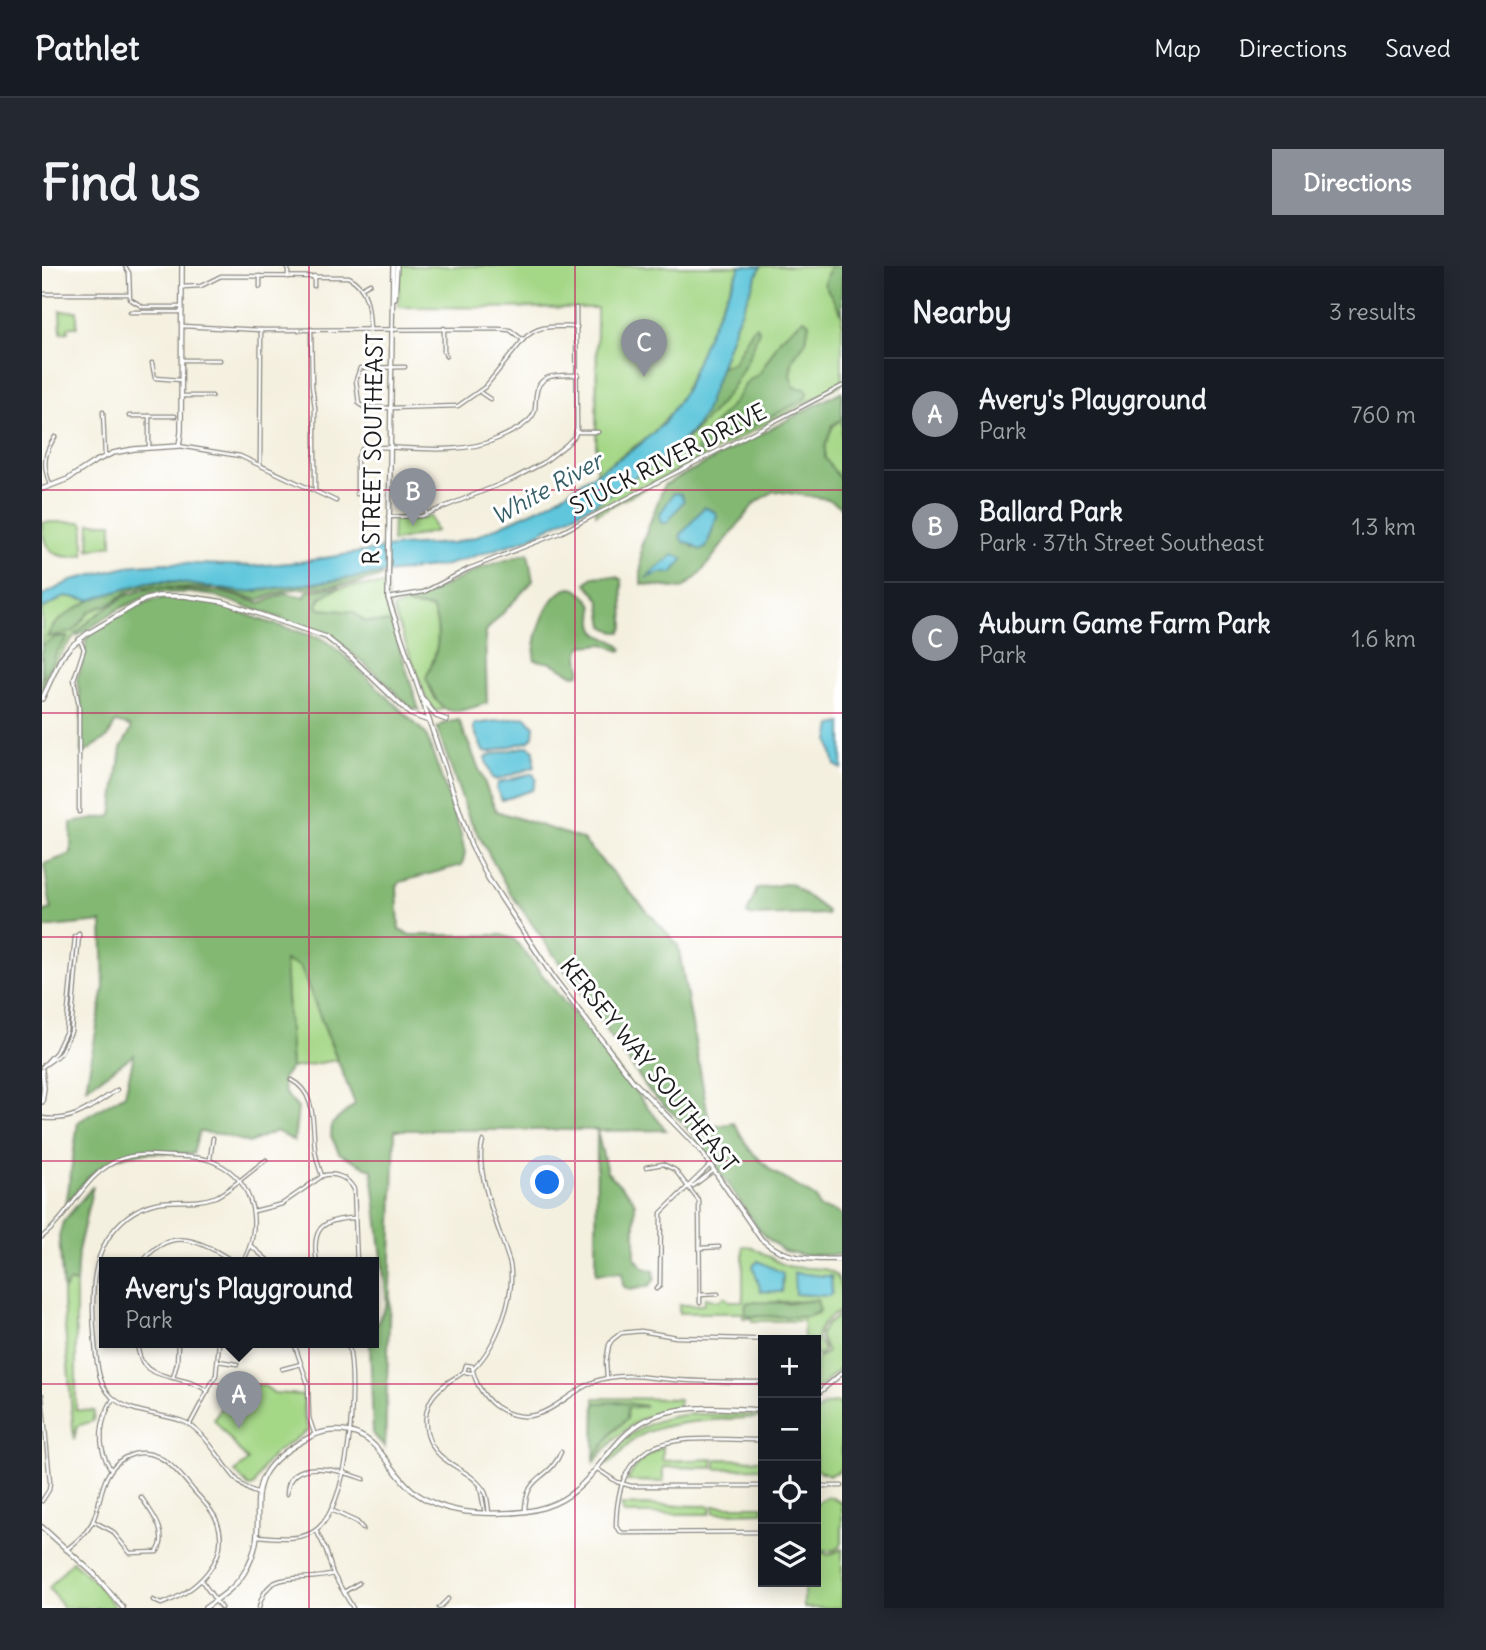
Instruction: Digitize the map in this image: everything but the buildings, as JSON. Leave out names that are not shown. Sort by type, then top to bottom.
[{"type":"street","points":[[125,266],[130,273],[130,299],[143,307],[182,310]]},
{"type":"street","points":[[179,446],[182,266]]},
{"type":"street","points":[[288,266],[288,276]]},
{"type":"street","name":"R STREET SOUTHEAST","points":[[388,598],[395,266]]},
{"type":"street","points":[[182,287],[201,286],[221,276],[349,278],[361,288],[368,303],[370,328]]},
{"type":"street","points":[[260,276],[260,287]]},
{"type":"street","points":[[314,276],[314,286]]},
{"type":"street","points":[[361,288],[370,283]]},
{"type":"street","points":[[42,294],[128,294]]},
{"type":"street","points":[[388,517],[426,514],[529,471],[566,445],[576,432],[576,308]]},
{"type":"street","points":[[130,312],[182,310]]},
{"type":"street","points":[[182,326],[261,330],[506,329],[523,340]]},
{"type":"street","points":[[405,367],[365,366],[358,371],[356,394],[360,405],[391,408],[451,407],[465,402],[480,393],[532,331],[541,327],[577,327]]},
{"type":"street","points":[[444,328],[446,356]]},
{"type":"street","points":[[311,329],[315,490]]},
{"type":"street","points":[[260,463],[261,330]]},
{"type":"street","points":[[182,360],[220,360]]},
{"type":"street","points":[[152,363],[156,379],[181,380]]},
{"type":"street","points":[[357,494],[357,459],[360,450],[366,447],[461,448],[488,442],[512,431],[532,416],[537,390],[544,379],[556,375],[578,375]]},
{"type":"street","name":"STUCK RIVER DRIVE","points":[[388,598],[424,592],[468,569],[562,532],[842,386]]},
{"type":"street","points":[[480,393],[490,399]]},
{"type":"street","points":[[181,396],[212,396]]},
{"type":"street","points":[[103,412],[104,456]]},
{"type":"street","points":[[129,416],[175,416]]},
{"type":"street","points":[[149,416],[149,447]]},
{"type":"street","points":[[576,432],[598,432]]},
{"type":"street","points":[[50,485],[45,456],[55,437]]},
{"type":"street","points":[[42,489],[68,478],[104,456],[127,449],[179,446],[229,452],[260,463],[336,501]]},
{"type":"street","points":[[421,487],[425,494],[426,514]]},
{"type":"street","points":[[42,699],[61,659],[79,639],[130,606],[149,598],[176,596],[215,599],[271,620],[311,631],[333,642],[374,677],[410,714],[429,721]]},
{"type":"street","name":"KERSEY WAY SOUTHEAST","points":[[388,598],[459,813],[488,878],[554,978],[633,1081],[700,1150],[751,1227],[767,1244],[782,1254],[797,1258],[842,1259]]},
{"type":"street","points":[[79,639],[83,652],[74,679],[79,710],[79,812]]},
{"type":"street","points":[[420,694],[432,712],[447,720]]},
{"type":"street","points":[[42,1068],[60,1054],[71,1032],[79,934],[75,937],[66,1031],[56,1052],[42,1068],[42,1102]]},
{"type":"street","points":[[291,1080],[299,1086],[313,1109],[315,1149],[322,1176]]},
{"type":"street","points":[[42,1118],[60,1119],[78,1115],[117,1090]]},
{"type":"street","points":[[209,1160],[213,1138]]},
{"type":"street","points":[[483,1141],[479,1156],[482,1174],[512,1277],[496,1340],[472,1371],[464,1372],[443,1386],[432,1398],[427,1412],[426,1430],[431,1445],[439,1454],[469,1474],[486,1495],[487,1513]]},
{"type":"street","points":[[42,1237],[57,1224],[86,1184],[111,1164],[127,1157],[149,1155],[209,1160],[222,1166],[239,1180],[254,1211],[254,1234],[245,1257]]},
{"type":"street","points":[[99,1257],[102,1248],[122,1222],[145,1206],[169,1200],[216,1197],[266,1160]]},
{"type":"street","points":[[646,1167],[653,1164],[669,1167],[689,1186],[699,1201],[700,1303]]},
{"type":"street","points":[[656,1289],[660,1286],[661,1213],[710,1165]]},
{"type":"street","points":[[689,1186],[693,1186],[713,1171]]},
{"type":"street","points":[[254,1211],[282,1204],[322,1176],[335,1174],[352,1184],[356,1195],[357,1257]]},
{"type":"street","points":[[316,1257],[315,1240],[321,1228],[333,1220],[355,1218]]},
{"type":"street","points":[[146,1257],[163,1244],[187,1239],[205,1244],[226,1257]]},
{"type":"street","points":[[251,1245],[264,1257]]},
{"type":"street","points":[[701,1248],[719,1247]]},
{"type":"street","points":[[99,1259],[93,1280],[93,1320],[98,1372],[103,1386],[113,1399],[137,1410],[190,1424],[244,1487],[257,1493]]},
{"type":"street","points":[[700,1295],[718,1294]]},
{"type":"street","points":[[607,1378],[606,1356],[610,1342],[616,1335],[635,1331],[676,1337],[758,1339]]},
{"type":"street","points":[[138,1348],[143,1365],[155,1373],[185,1380],[208,1391]]},
{"type":"street","points":[[173,1378],[178,1348]]},
{"type":"street","points":[[190,1424],[216,1375],[219,1348]]},
{"type":"street","points":[[296,1348],[308,1387],[309,1418],[315,1434]]},
{"type":"street","points":[[256,1536],[296,1537],[316,1530],[331,1510],[344,1472],[349,1432],[351,1384],[348,1348]]},
{"type":"street","points":[[218,1361],[237,1364]]},
{"type":"street","points":[[282,1369],[301,1364]]},
{"type":"street","points":[[464,1372],[466,1365],[471,1365],[491,1402],[501,1409],[521,1416],[547,1412],[580,1389],[607,1378],[638,1375],[675,1380],[758,1382]]},
{"type":"street","points":[[821,1391],[842,1373]]},
{"type":"street","points":[[42,1396],[50,1487],[42,1501]]},
{"type":"street","points":[[110,1469],[103,1452],[102,1427],[113,1399]]},
{"type":"street","points":[[205,1608],[231,1588],[245,1572],[256,1536],[257,1493],[264,1474],[275,1460],[315,1434],[327,1431],[349,1432],[374,1443],[401,1479],[428,1500],[456,1511],[525,1512],[564,1499],[578,1489],[618,1439],[650,1418],[677,1410],[758,1410]]},
{"type":"street","points":[[758,1440],[673,1440],[656,1445],[635,1459],[621,1483],[616,1502],[617,1530],[622,1533],[758,1532]]},
{"type":"street","points":[[525,1512],[530,1485],[552,1468],[561,1452]]},
{"type":"street","points":[[42,1454],[48,1453]]},
{"type":"street","points":[[66,1550],[85,1533],[93,1521],[110,1469],[125,1458],[135,1455],[150,1454],[162,1458],[173,1465],[212,1512],[219,1531],[216,1562],[210,1572],[170,1601],[161,1604],[153,1600]]},
{"type":"street","points":[[596,1468],[621,1483],[643,1486],[758,1486]]},
{"type":"street","points":[[287,1494],[289,1482],[302,1472],[318,1469],[344,1472],[365,1479]]},
{"type":"street","points":[[821,1486],[842,1486]]},
{"type":"street","points":[[93,1521],[112,1531],[130,1553],[157,1552],[161,1544],[159,1527],[141,1497]]},
{"type":"street","points":[[331,1510],[357,1522],[363,1529]]},
{"type":"street","points":[[42,1527],[101,1582],[123,1608]]},
{"type":"street","points":[[316,1530],[326,1550],[333,1574],[353,1608]]},
{"type":"street","points":[[219,1531],[224,1531]]},
{"type":"street","points":[[259,1608],[265,1592],[279,1580],[333,1574]]},
{"type":"street","points":[[201,1580],[221,1608]]},
{"type":"street","points":[[344,1592],[359,1583]]},
{"type":"street","points":[[439,1608],[448,1599]]},
{"type":"green space","points":[[400,266],[741,266],[678,405],[651,435],[596,473],[597,308],[398,307]]},
{"type":"green space","points":[[761,266],[842,266],[842,384],[596,514],[596,504],[686,440],[712,392],[736,323]]},
{"type":"green space","points":[[830,266],[842,266],[842,314],[824,284]]},
{"type":"green space","points":[[60,311],[77,311],[77,327],[68,327],[68,332],[61,333]]},
{"type":"green space","points":[[804,319],[809,323],[806,341],[793,359],[790,375],[794,387],[806,389],[805,399],[698,453],[700,440],[735,401],[747,382],[760,373],[781,338]]},
{"type":"green space","points":[[757,326],[759,330],[753,347],[739,376],[721,403],[686,440],[706,405],[721,367],[733,363]]},
{"type":"green space","points":[[842,391],[842,419],[833,425],[825,447],[825,458],[842,482],[842,507],[828,499],[774,491],[754,504],[699,575],[682,589],[641,584],[641,547],[664,485]],"holes":[[[704,507],[715,512],[717,516],[706,548],[693,547],[681,539],[681,533]]]},
{"type":"green space","points":[[842,419],[842,482],[828,465],[824,447],[827,436]]},
{"type":"green space","points":[[430,516],[436,531],[392,542],[393,519],[420,519]]},
{"type":"green space","points":[[42,522],[84,524],[84,555],[66,556],[52,552],[45,540]]},
{"type":"green space","points":[[90,523],[112,523],[112,545],[89,550]]},
{"type":"green space","points":[[528,553],[533,581],[485,632],[487,703],[455,711],[442,707],[426,678],[437,644],[435,617],[432,608],[409,603],[481,568]]},
{"type":"green space","points":[[381,574],[381,577],[357,583],[288,590],[258,600],[216,589],[145,587],[129,591],[112,603],[90,611],[73,632],[47,637],[55,624],[77,608],[107,593],[137,585],[168,582],[254,591]]},
{"type":"green space","points":[[593,577],[622,580],[624,626],[621,632],[604,626],[600,600],[586,583]]},
{"type":"green space","points":[[386,585],[392,623],[364,621],[353,612],[319,609],[316,606],[329,592],[347,586]]},
{"type":"green space","points":[[339,587],[320,598],[317,606],[320,609],[353,612],[364,621],[392,623],[419,710],[410,707],[380,677],[331,636],[216,596],[153,593],[117,610],[78,636],[76,634],[91,619],[127,595],[152,588],[219,592],[260,603],[286,593],[305,597],[307,591]]},
{"type":"green space","points":[[570,588],[579,591],[592,604],[595,630],[622,649],[620,651],[604,644],[583,646],[579,652],[580,671],[574,675],[552,663],[535,660],[534,656],[540,626],[549,606],[562,591]]},
{"type":"green space","points":[[116,591],[116,604],[90,622],[71,640],[42,690],[42,609],[66,596],[90,600]]},
{"type":"green space","points":[[162,598],[213,602],[323,639],[346,657],[426,734],[460,831],[465,853],[462,865],[400,882],[397,887],[399,930],[410,935],[501,935],[514,939],[666,1130],[597,1131],[607,1172],[632,1197],[635,1204],[635,1258],[644,1268],[654,1271],[655,1279],[649,1286],[630,1290],[623,1286],[622,1272],[596,1274],[597,1130],[395,1130],[385,1447],[373,1434],[370,1348],[379,1348],[379,1319],[387,1303],[372,1170],[339,1153],[331,1136],[332,1124],[355,1104],[300,966],[285,961],[291,1068],[282,1078],[284,1092],[298,1108],[294,1141],[276,1131],[249,1143],[220,1134],[199,1132],[193,1154],[152,1152],[120,1157],[106,1163],[79,1187],[66,1206],[78,1122],[125,1094],[134,1055],[86,1088],[104,987],[102,922],[42,928],[42,912],[51,909],[44,864],[71,854],[71,823],[112,816],[121,748],[131,730],[131,726],[116,722],[108,737],[84,753],[81,752],[81,704],[77,679],[85,655],[86,638],[132,608]]},
{"type":"green space","points":[[409,603],[409,606],[432,608],[435,617],[437,644],[426,678],[435,699],[444,709],[435,711],[426,697],[396,618],[393,608]]},
{"type":"green space","points":[[56,637],[68,637],[56,653],[42,681],[42,645]]},
{"type":"green space","points":[[459,720],[496,811],[582,839],[678,945],[710,1127],[734,1123],[750,1150],[772,1171],[816,1198],[819,1208],[842,1216],[842,1255],[804,1255],[784,1251],[763,1235],[706,1152],[682,1122],[650,1092],[509,891],[468,816],[437,728]]},
{"type":"green space","points":[[790,883],[827,911],[827,914],[747,914],[757,889]]},
{"type":"green space","points":[[285,961],[300,966],[337,1060],[291,1068]]},
{"type":"green space","points":[[93,1186],[78,1251],[76,1283],[69,1282],[63,1291],[59,1236],[63,1222]]},
{"type":"green space","points":[[743,1246],[755,1249],[788,1266],[825,1270],[835,1274],[840,1286],[842,1311],[822,1325],[818,1335],[804,1335],[803,1321],[752,1321],[752,1318],[743,1318],[743,1313],[679,1313],[679,1305],[703,1305],[705,1298],[718,1301],[724,1297],[729,1301],[743,1301]],"holes":[[[758,1261],[783,1274],[782,1292],[761,1291],[753,1266]],[[813,1275],[832,1278],[829,1296],[795,1294]],[[817,1300],[818,1313],[806,1317],[749,1316],[745,1313],[746,1304]]]},
{"type":"green space","points":[[69,1282],[76,1283],[76,1410],[94,1411],[93,1421],[77,1426],[74,1440],[63,1302],[63,1291]]},
{"type":"green space","points":[[817,1300],[820,1311],[807,1317],[749,1316],[745,1313],[748,1302],[790,1303]]},
{"type":"green space","points":[[842,1313],[842,1367],[821,1386],[821,1356],[827,1352],[821,1335],[826,1325]]},
{"type":"green space","points":[[263,1385],[274,1393],[304,1395],[303,1413],[308,1430],[274,1454],[264,1466],[254,1486],[249,1487],[235,1472],[248,1461],[214,1420],[232,1387]]},
{"type":"green space","points":[[595,1398],[679,1399],[679,1406],[652,1414],[631,1426],[612,1442],[594,1463]]},
{"type":"green space","points":[[618,1402],[646,1406],[628,1408],[627,1419],[613,1432],[594,1459],[595,1403]]},
{"type":"green space","points":[[836,1402],[842,1405],[842,1467],[838,1472],[829,1475],[821,1471],[823,1406]]},
{"type":"green space","points":[[681,1415],[758,1415],[758,1417],[699,1421],[651,1431],[634,1440],[606,1465],[613,1453],[632,1435],[655,1422]]},
{"type":"green space","points":[[663,1447],[663,1461],[713,1459],[713,1468],[663,1467],[663,1482],[627,1481],[642,1460]]},
{"type":"green space","points":[[716,1459],[758,1460],[758,1468],[716,1469]]},
{"type":"green space","points":[[830,1497],[842,1503],[842,1544],[826,1551],[821,1550],[821,1500]]},
{"type":"green space","points":[[621,1505],[711,1506],[710,1514],[624,1514]]},
{"type":"green space","points":[[714,1506],[758,1506],[758,1512],[714,1513]]},
{"type":"green space","points":[[842,1549],[842,1608],[804,1608],[804,1587],[821,1587],[821,1552],[829,1555]]},
{"type":"green space","points":[[72,1561],[96,1583],[116,1608],[64,1608],[49,1588]]},
{"type":"water","name":"White River","points":[[741,266],[761,266],[736,323],[704,414],[695,428],[673,451],[596,503],[527,539],[447,565],[242,592],[169,581],[147,582],[90,600],[66,596],[42,609],[42,596],[72,580],[136,565],[168,563],[255,566],[300,562],[399,546],[453,543],[475,537],[546,505],[637,447],[664,423],[686,389],[710,329]]},
{"type":"water","points":[[674,493],[681,494],[684,500],[667,523],[661,523],[659,515]]},
{"type":"water","points":[[704,507],[715,512],[717,516],[706,548],[700,550],[683,542],[680,536]]},
{"type":"water","points":[[674,555],[683,560],[672,573],[660,573],[646,578],[663,563]]},
{"type":"water","points":[[526,717],[534,726],[533,736],[529,741],[490,752],[483,751],[473,727],[475,724]]},
{"type":"water","points":[[842,723],[842,769],[835,765],[829,741],[832,725]]},
{"type":"water","points":[[528,746],[534,750],[534,767],[497,780],[492,778],[485,758]]},
{"type":"water","points":[[533,774],[536,779],[532,790],[502,800],[496,788],[498,783]]},
{"type":"water","points":[[758,1261],[783,1273],[782,1292],[761,1291],[753,1266]]},
{"type":"water","points":[[794,1273],[831,1276],[832,1293],[829,1296],[795,1294]]},
{"type":"place","name":"Auburn Game Farm Park","points":[[644,377]]},
{"type":"place","name":"Ballard Park","points":[[413,526]]},
{"type":"place","name":"Avery's Playground","points":[[239,1429]]}]
